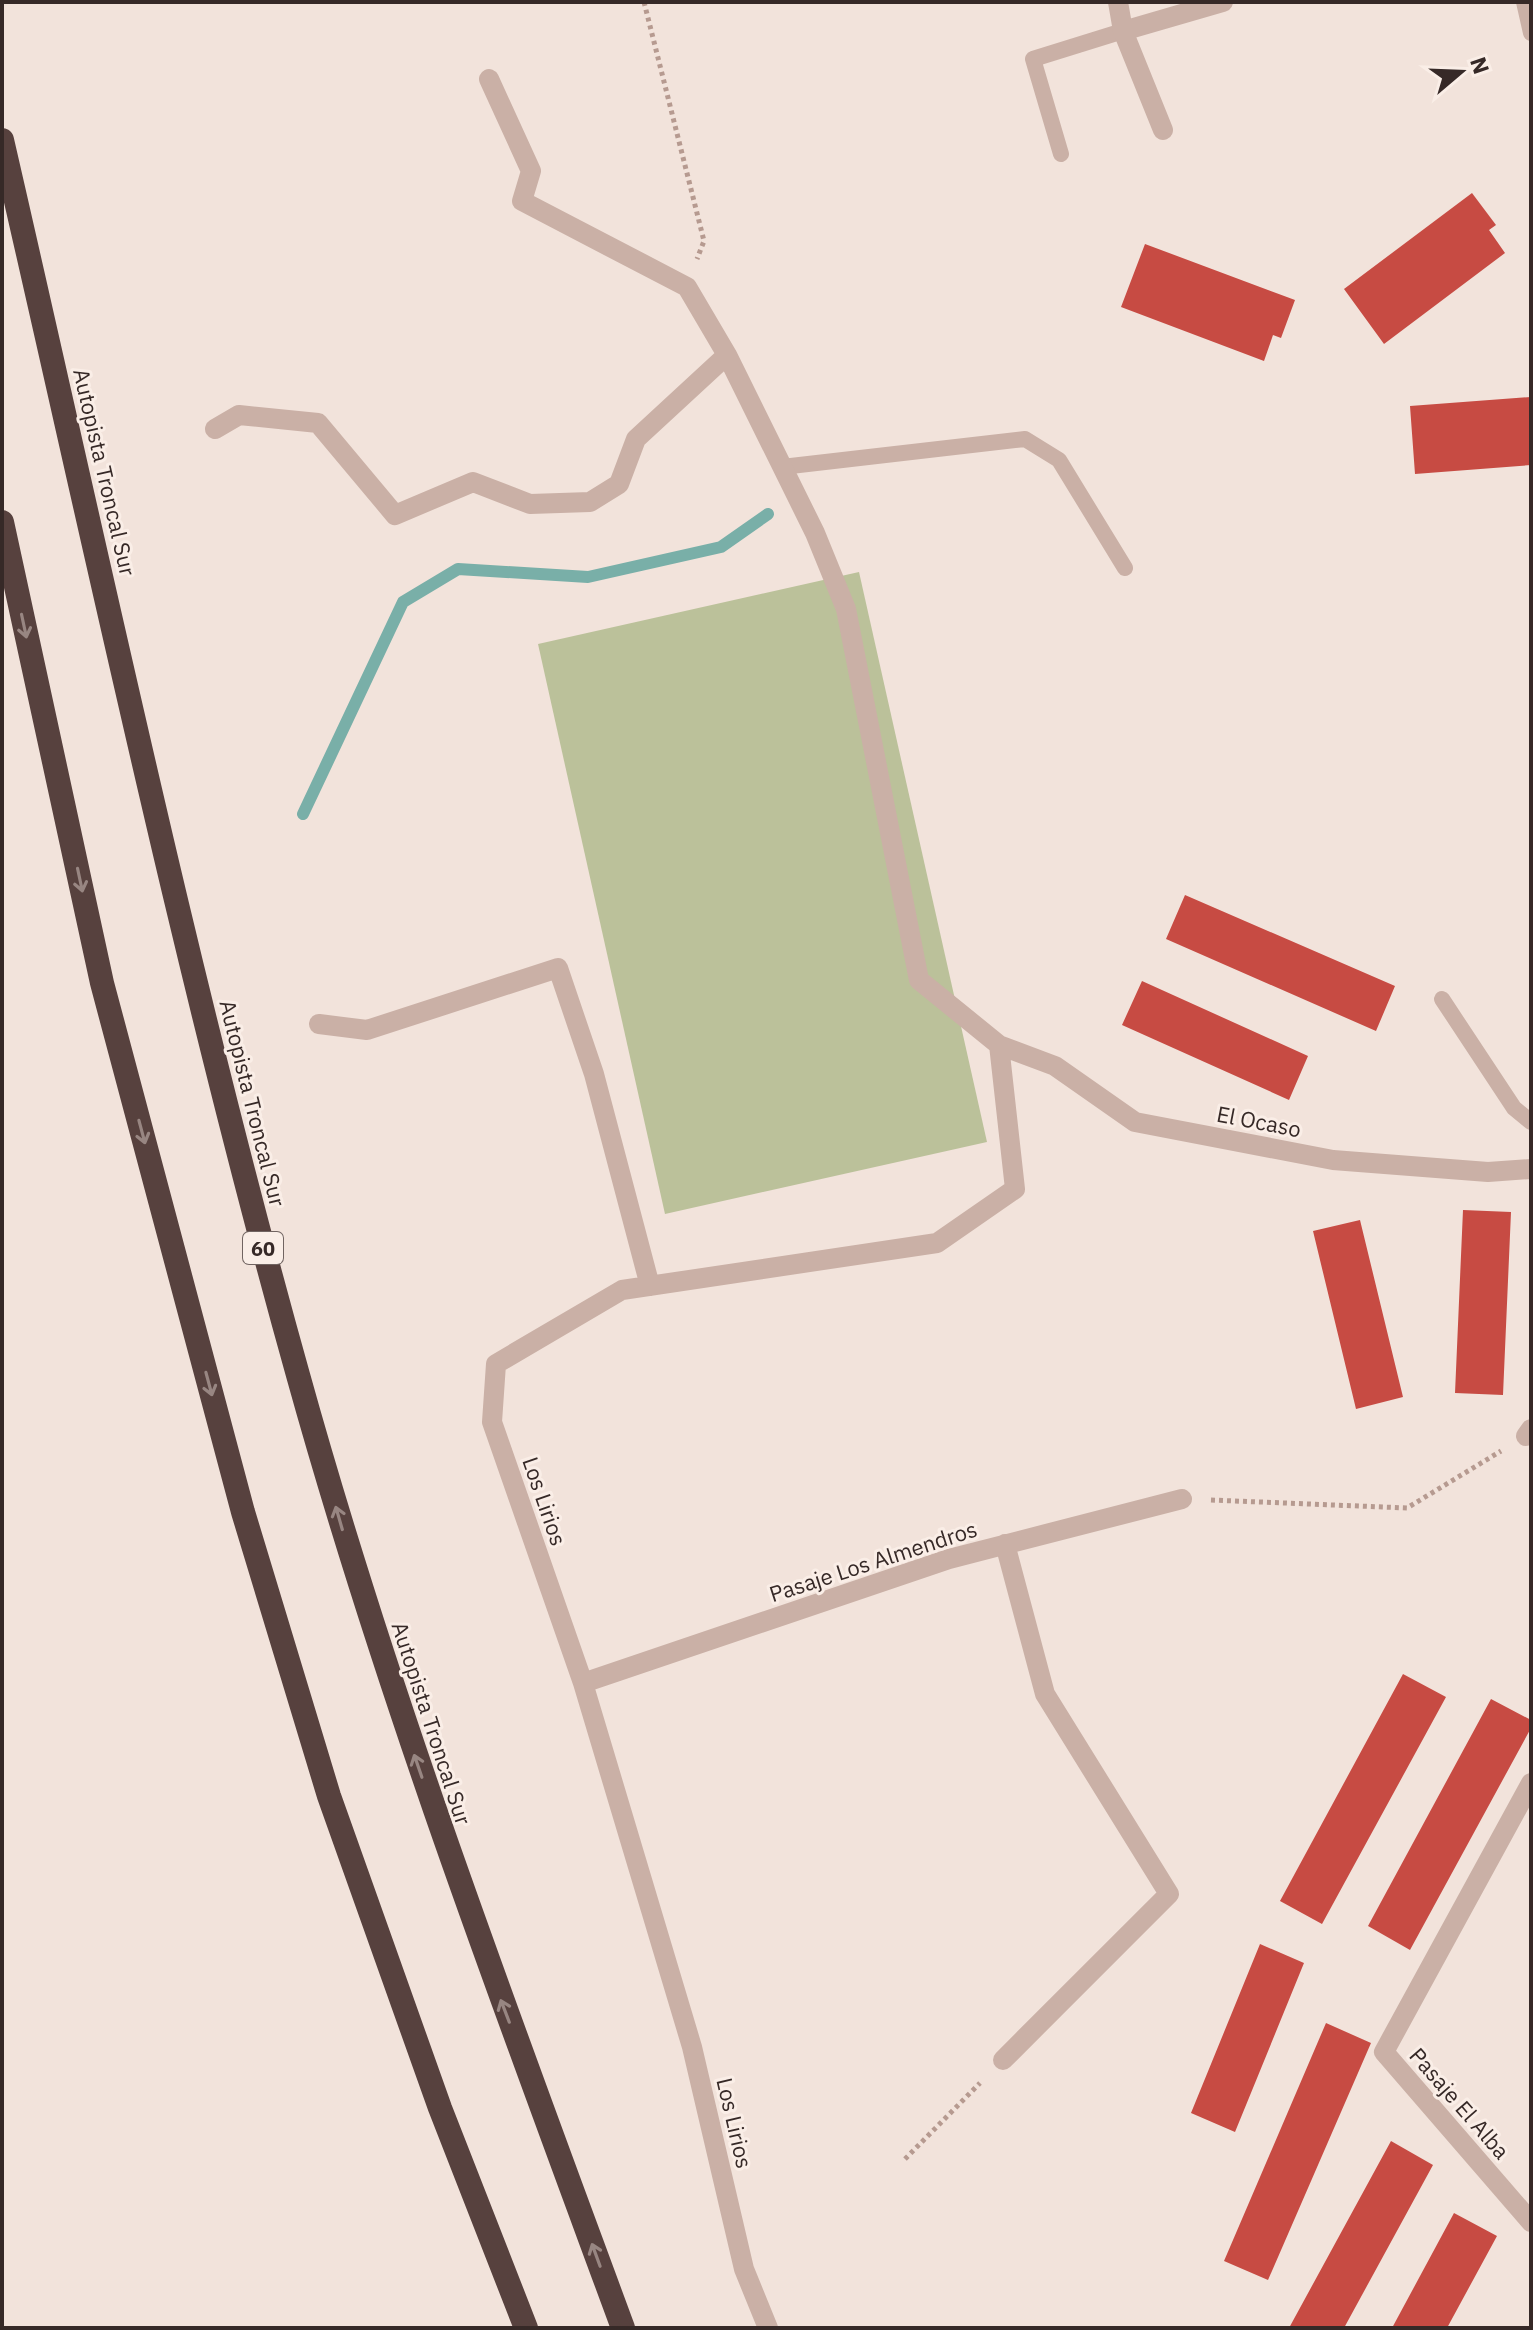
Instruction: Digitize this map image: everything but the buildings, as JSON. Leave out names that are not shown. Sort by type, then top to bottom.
[{"type":"highway","name":"Autopista Troncal Sur","points":[[2,140],[198,988],[299,1379],[355,1573],[418,1765],[483,1953],[623,2328]]},
{"type":"highway","points":[[2,522],[102,983],[243,1512],[334,1811],[440,2108],[526,2328]]},
{"type":"street","points":[[1118,2],[1123,31],[1163,130]]},
{"type":"street","points":[[1123,31],[1223,2]]},
{"type":"street","points":[[489,79],[531,171],[522,201],[687,287]]},
{"type":"street","name":"El Ocaso","points":[[687,287],[727,355],[815,533],[846,609],[919,980],[999,1045],[1055,1066],[1135,1122],[1333,1160],[1488,1172],[1531,1169]]},
{"type":"street","points":[[215,429],[239,415],[318,423],[395,515],[473,482],[530,504],[590,502],[619,484],[636,439],[727,355]]},
{"type":"street","points":[[319,1024],[367,1030],[558,968],[594,1074],[650,1286]]},
{"type":"street","name":"Los Lirios","points":[[768,2328],[744,2269],[692,2047],[583,1683],[492,1422],[496,1364],[622,1290],[937,1243],[1015,1189],[999,1045]]},
{"type":"street","name":"Pasaje Los Almendros","points":[[583,1683],[949,1559],[1182,1499]]},
{"type":"street","points":[[1003,2060],[1169,1894],[1045,1694],[1005,1544]]},
{"type":"street","name":"Pasaje El Alba","points":[[1531,1783],[1384,2052],[1531,2222]]},
{"type":"lane","points":[[1524,2],[1531,33]]},
{"type":"lane","points":[[1061,154],[1033,59],[1123,31]]},
{"type":"lane","points":[[782,467],[1025,439],[1059,460],[1125,568]]},
{"type":"lane","points":[[1442,999],[1514,1108],[1531,1122]]},
{"type":"path","points":[[644,2],[704,241],[687,287]]},
{"type":"path","points":[[1182,1499],[1407,1508],[1529,1432]]},
{"type":"path","points":[[905,2159],[1003,2060]]},
{"type":"green space","points":[[859,572],[987,1142],[665,1214],[538,644]]},
{"type":"waterway","points":[[303,814],[403,602],[458,569],[588,577],[721,547],[768,514]]}]
